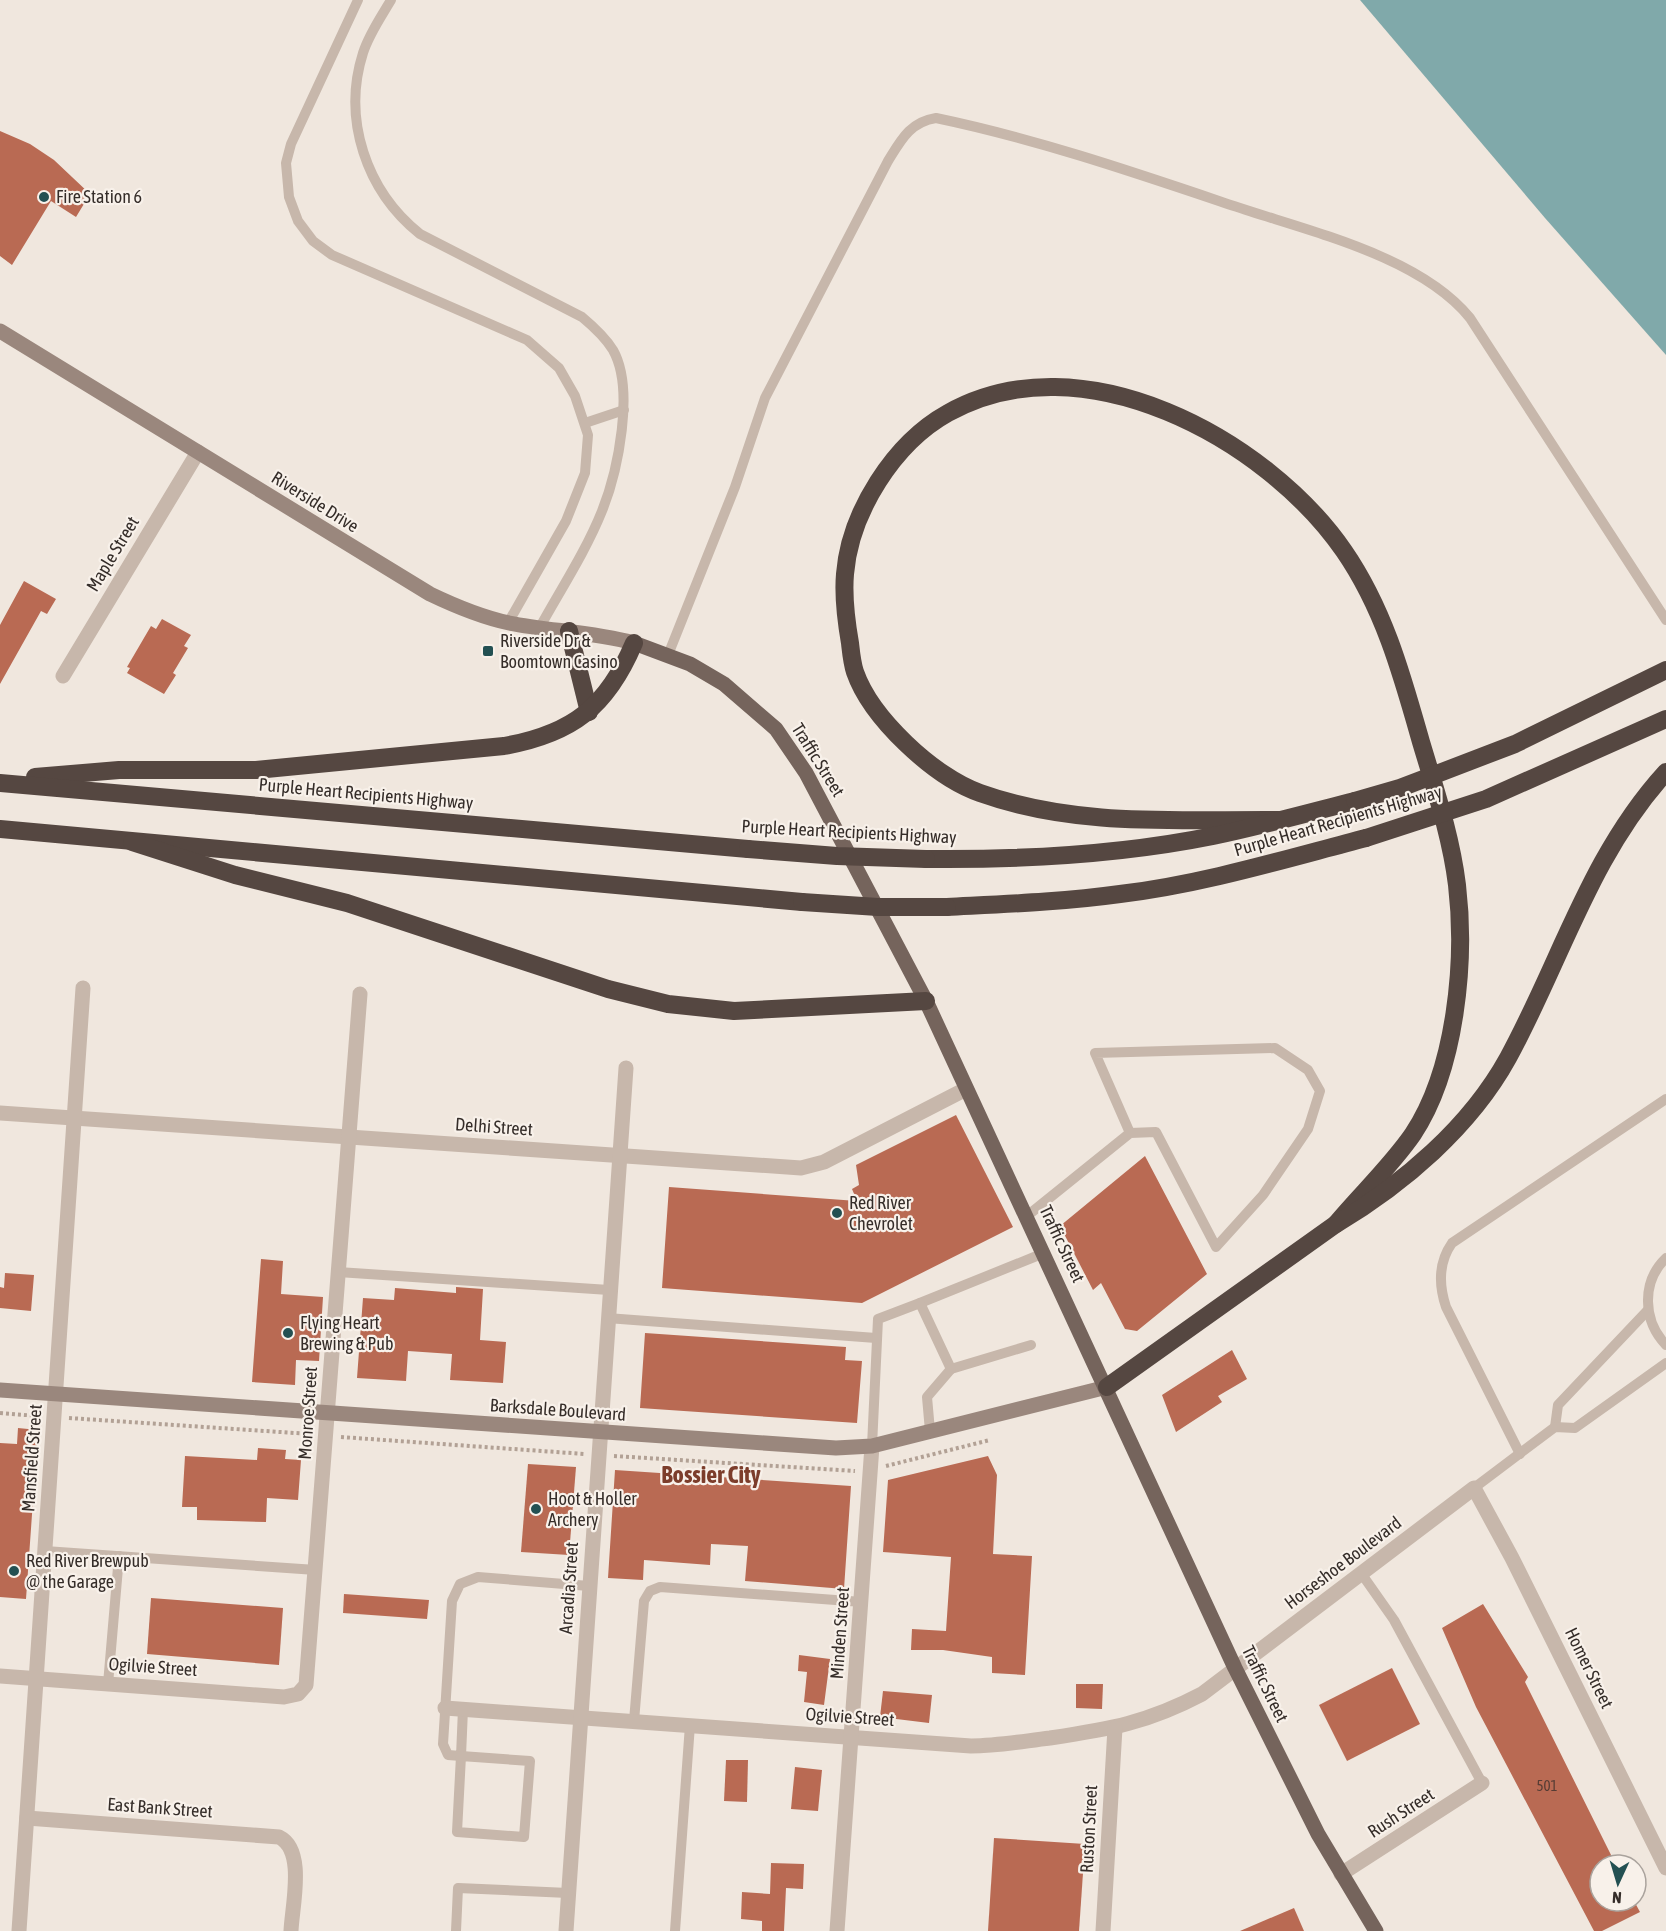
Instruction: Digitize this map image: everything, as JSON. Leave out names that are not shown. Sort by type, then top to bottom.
[{"type":"highway","points":[[1282,820],[1123,820],[1052,812],[973,791],[918,755],[882,718],[855,672],[846,617],[845,571],[857,525],[875,486],[911,442],[948,413],[993,395],[1043,386],[1092,389],[1157,408],[1210,432],[1262,464],[1308,506],[1343,550],[1373,599],[1394,649],[1446,826],[1457,885],[1460,930],[1452,1024],[1442,1070],[1429,1105],[1413,1135],[1336,1224]]},
{"type":"highway","points":[[569,631],[589,712]]},
{"type":"highway","points":[[0,782],[119,770],[198,772],[268,769],[504,746],[533,741],[558,731],[589,712],[618,678],[634,644]]},
{"type":"highway","name":"Purple Heart Recipients Highway","points":[[0,782],[837,856],[926,859],[1027,857],[1140,847],[1211,836],[1355,801],[1410,784],[1515,744],[1666,670]]},
{"type":"highway","name":"Purple Heart Recipients Highway","points":[[0,829],[802,902],[878,907],[1040,903],[1122,894],[1209,879],[1366,838],[1486,799],[1666,718]]},
{"type":"highway","points":[[1107,1387],[1336,1224],[1376,1200],[1449,1135],[1507,1059],[1596,871],[1639,802],[1666,772]]},
{"type":"highway","points":[[132,842],[235,875],[347,903],[608,989],[668,1004],[734,1011],[926,1001]]},
{"type":"main road","name":"Riverside Drive","points":[[0,331],[430,594],[459,608],[508,622],[634,644]]},
{"type":"main road","name":"Traffic Street","points":[[634,644],[668,654],[703,670],[761,714],[786,742],[838,832],[926,1001],[1107,1387],[1235,1668],[1318,1834],[1376,1931]]},
{"type":"main road","name":"Barksdale Boulevard","points":[[0,1390],[836,1448],[872,1446],[1107,1387]]},
{"type":"street","name":"Maple Street","points":[[63,676],[198,453]]},
{"type":"street","name":"Mansfield Street","points":[[19,1931],[83,988]]},
{"type":"street","name":"Monroe Street","points":[[303,1690],[308,1672],[360,994]]},
{"type":"street","name":"Arcadia Street","points":[[566,1931],[626,1068]]},
{"type":"street","name":"Delhi Street","points":[[0,1113],[768,1167],[813,1167],[966,1089]]},
{"type":"street","name":"Minden Street","points":[[837,1931],[872,1446]]},
{"type":"street","name":"Horseshoe Boulevard","points":[[1235,1668],[1474,1488]]},
{"type":"street","name":"Homer Street","points":[[1474,1488],[1512,1558],[1666,1868]]},
{"type":"street","name":"Ogilvie Street","points":[[445,1708],[995,1746],[1134,1724],[1179,1706],[1211,1688],[1235,1668]]},
{"type":"street","name":"Ogilvie Street","points":[[0,1676],[284,1697],[292,1696],[303,1690]]},
{"type":"street","name":"Ruston Street","points":[[1103,1931],[1115,1728]]},
{"type":"street","name":"Rush Street","points":[[1341,1874],[1482,1783]]},
{"type":"street","name":"East Bank Street","points":[[27,1818],[279,1837],[289,1843],[295,1858],[291,1931]]},
{"type":"lane","points":[[358,0],[288,154],[287,186],[298,220],[313,241],[332,255],[498,326],[538,348],[567,380],[585,423],[587,460],[577,497],[508,622]]},
{"type":"lane","points":[[391,0],[363,52],[356,89],[360,143],[383,194],[399,215],[420,234],[574,312],[602,335],[616,357],[623,387],[624,410],[602,511],[540,627]]},
{"type":"lane","points":[[668,654],[735,487],[757,417],[776,376],[888,160],[909,130],[926,120],[936,118],[1124,170],[1359,249],[1410,272],[1449,295],[1470,318],[1666,620]]},
{"type":"lane","points":[[585,423],[624,410]]},
{"type":"lane","points":[[1027,1216],[1130,1133],[1156,1132],[1216,1247],[1263,1195],[1308,1129],[1320,1091],[1308,1070],[1275,1048],[1095,1053],[1130,1133]]},
{"type":"lane","points":[[1520,1454],[1446,1307],[1441,1289],[1441,1277],[1448,1249],[1452,1243],[1666,1099]]},
{"type":"lane","points":[[872,1446],[878,1319],[1044,1253]]},
{"type":"lane","points":[[1666,1258],[1650,1283],[1648,1310],[1654,1329],[1666,1345]]},
{"type":"lane","points":[[338,1272],[609,1290]]},
{"type":"lane","points":[[920,1303],[951,1369]]},
{"type":"lane","points":[[1555,1427],[1558,1406],[1648,1310]]},
{"type":"lane","points":[[607,1318],[876,1338]]},
{"type":"lane","points":[[930,1431],[927,1397],[951,1369],[1031,1345]]},
{"type":"lane","points":[[1474,1488],[1555,1427],[1575,1428],[1666,1363]]},
{"type":"lane","points":[[45,1551],[316,1570]]},
{"type":"lane","points":[[108,1684],[119,1556]]},
{"type":"lane","points":[[1361,1573],[1394,1620],[1482,1783]]},
{"type":"lane","points":[[463,1709],[461,1756],[457,1832],[524,1837],[530,1761],[461,1756],[448,1755],[443,1744],[452,1601],[459,1584],[478,1577],[589,1586]]},
{"type":"lane","points":[[634,1721],[645,1601],[650,1591],[660,1587],[862,1602]]},
{"type":"lane","points":[[675,1931],[690,1725]]},
{"type":"lane","points":[[456,1931],[458,1888],[568,1893]]},
{"type":"path","points":[[0,1413],[39,1416]]},
{"type":"path","points":[[72,1418],[310,1434]]},
{"type":"path","points":[[344,1437],[582,1454]]},
{"type":"path","points":[[894,1465],[990,1440]]},
{"type":"path","points":[[612,1456],[851,1472]]},
{"type":"water","points":[[1360,0],[1666,0],[1666,355],[1545,218]]},
{"type":"building","name":"Fire Station 6","points":[[0,131],[30,144],[54,160],[90,194],[76,217],[51,201],[12,265],[0,256]]},
{"type":"building","points":[[24,581],[56,599],[47,614],[41,611],[0,684],[0,625]]},
{"type":"building","points":[[162,619],[191,635],[184,646],[188,648],[173,673],[176,675],[164,694],[127,673],[130,668],[127,667],[151,626],[156,629]]},
{"type":"building","name":"Red River Chevrolet","points":[[956,1115],[1013,1227],[862,1303],[662,1288],[669,1187],[857,1201],[852,1189],[859,1185],[856,1165]]},
{"type":"building","points":[[1145,1156],[1207,1274],[1137,1331],[1125,1329],[1101,1283],[1093,1290],[1060,1226]]},
{"type":"building","name":"Flying Heart Brewing & Pub","points":[[261,1259],[283,1261],[281,1294],[323,1297],[319,1361],[296,1360],[295,1385],[252,1382]]},
{"type":"building","points":[[5,1273],[34,1275],[31,1311],[0,1308],[0,1287],[4,1288]]},
{"type":"building","points":[[456,1287],[483,1289],[480,1340],[506,1342],[503,1383],[450,1380],[452,1354],[408,1351],[406,1381],[357,1378],[363,1298],[394,1300],[395,1288],[456,1293]]},
{"type":"building","points":[[645,1333],[846,1347],[845,1360],[862,1361],[857,1423],[640,1408]]},
{"type":"building","points":[[1232,1350],[1247,1379],[1218,1396],[1222,1402],[1176,1432],[1162,1395]]},
{"type":"building","points":[[18,1428],[38,1430],[26,1599],[0,1597],[0,1443],[17,1444]]},
{"type":"building","points":[[258,1448],[286,1450],[285,1459],[301,1460],[298,1500],[267,1498],[266,1522],[197,1520],[197,1507],[182,1507],[185,1456],[257,1460]]},
{"type":"building","points":[[988,1456],[997,1475],[993,1554],[1032,1556],[1025,1675],[992,1673],[992,1657],[943,1650],[911,1650],[912,1629],[946,1631],[951,1557],[883,1552],[888,1480]]},
{"type":"building","points":[[528,1464],[576,1467],[569,1555],[521,1552]]},
{"type":"building","points":[[615,1470],[851,1486],[844,1589],[745,1581],[748,1546],[711,1544],[710,1565],[644,1560],[643,1580],[608,1578]]},
{"type":"building","points":[[344,1594],[429,1600],[427,1619],[343,1613]]},
{"type":"building","points":[[151,1598],[283,1608],[279,1665],[147,1654]]},
{"type":"building","points":[[1483,1604],[1528,1677],[1525,1682],[1610,1853],[1588,1853],[1588,1913],[1638,1913],[1602,1931],[1594,1931],[1476,1707],[1442,1628]]},
{"type":"building","points":[[799,1655],[830,1659],[824,1705],[804,1702],[807,1672],[798,1671]]},
{"type":"building","points":[[1392,1668],[1420,1724],[1347,1761],[1319,1705]]},
{"type":"building","points":[[1076,1684],[1103,1684],[1102,1709],[1076,1708]]},
{"type":"building","points":[[883,1691],[932,1695],[929,1723],[880,1717]]},
{"type":"building","points":[[726,1760],[748,1760],[747,1802],[724,1801]]},
{"type":"building","points":[[795,1767],[822,1770],[818,1811],[791,1809]]},
{"type":"building","points":[[994,1838],[1085,1844],[1079,1931],[988,1931]]},
{"type":"building","points":[[771,1863],[804,1864],[803,1889],[786,1888],[784,1931],[762,1931],[762,1921],[741,1919],[742,1892],[770,1894]]},
{"type":"building","points":[[1294,1908],[1304,1931],[1240,1931]]},
{"type":"place","name":"Fire Station 6","points":[[44,197]]},
{"type":"place","name":"Riverside Dr & Boomtown Casino","points":[[488,651]]},
{"type":"place","name":"Red River Chevrolet","points":[[837,1213]]},
{"type":"place","name":"Flying Heart Brewing & Pub","points":[[288,1333]]},
{"type":"place","name":"Hoot & Holler Archery","points":[[536,1509]]},
{"type":"place","name":"Red River Brewpub @ the Garage","points":[[14,1571]]},
{"type":"district","name":"Bossier City","points":[[711,1475]]}]
